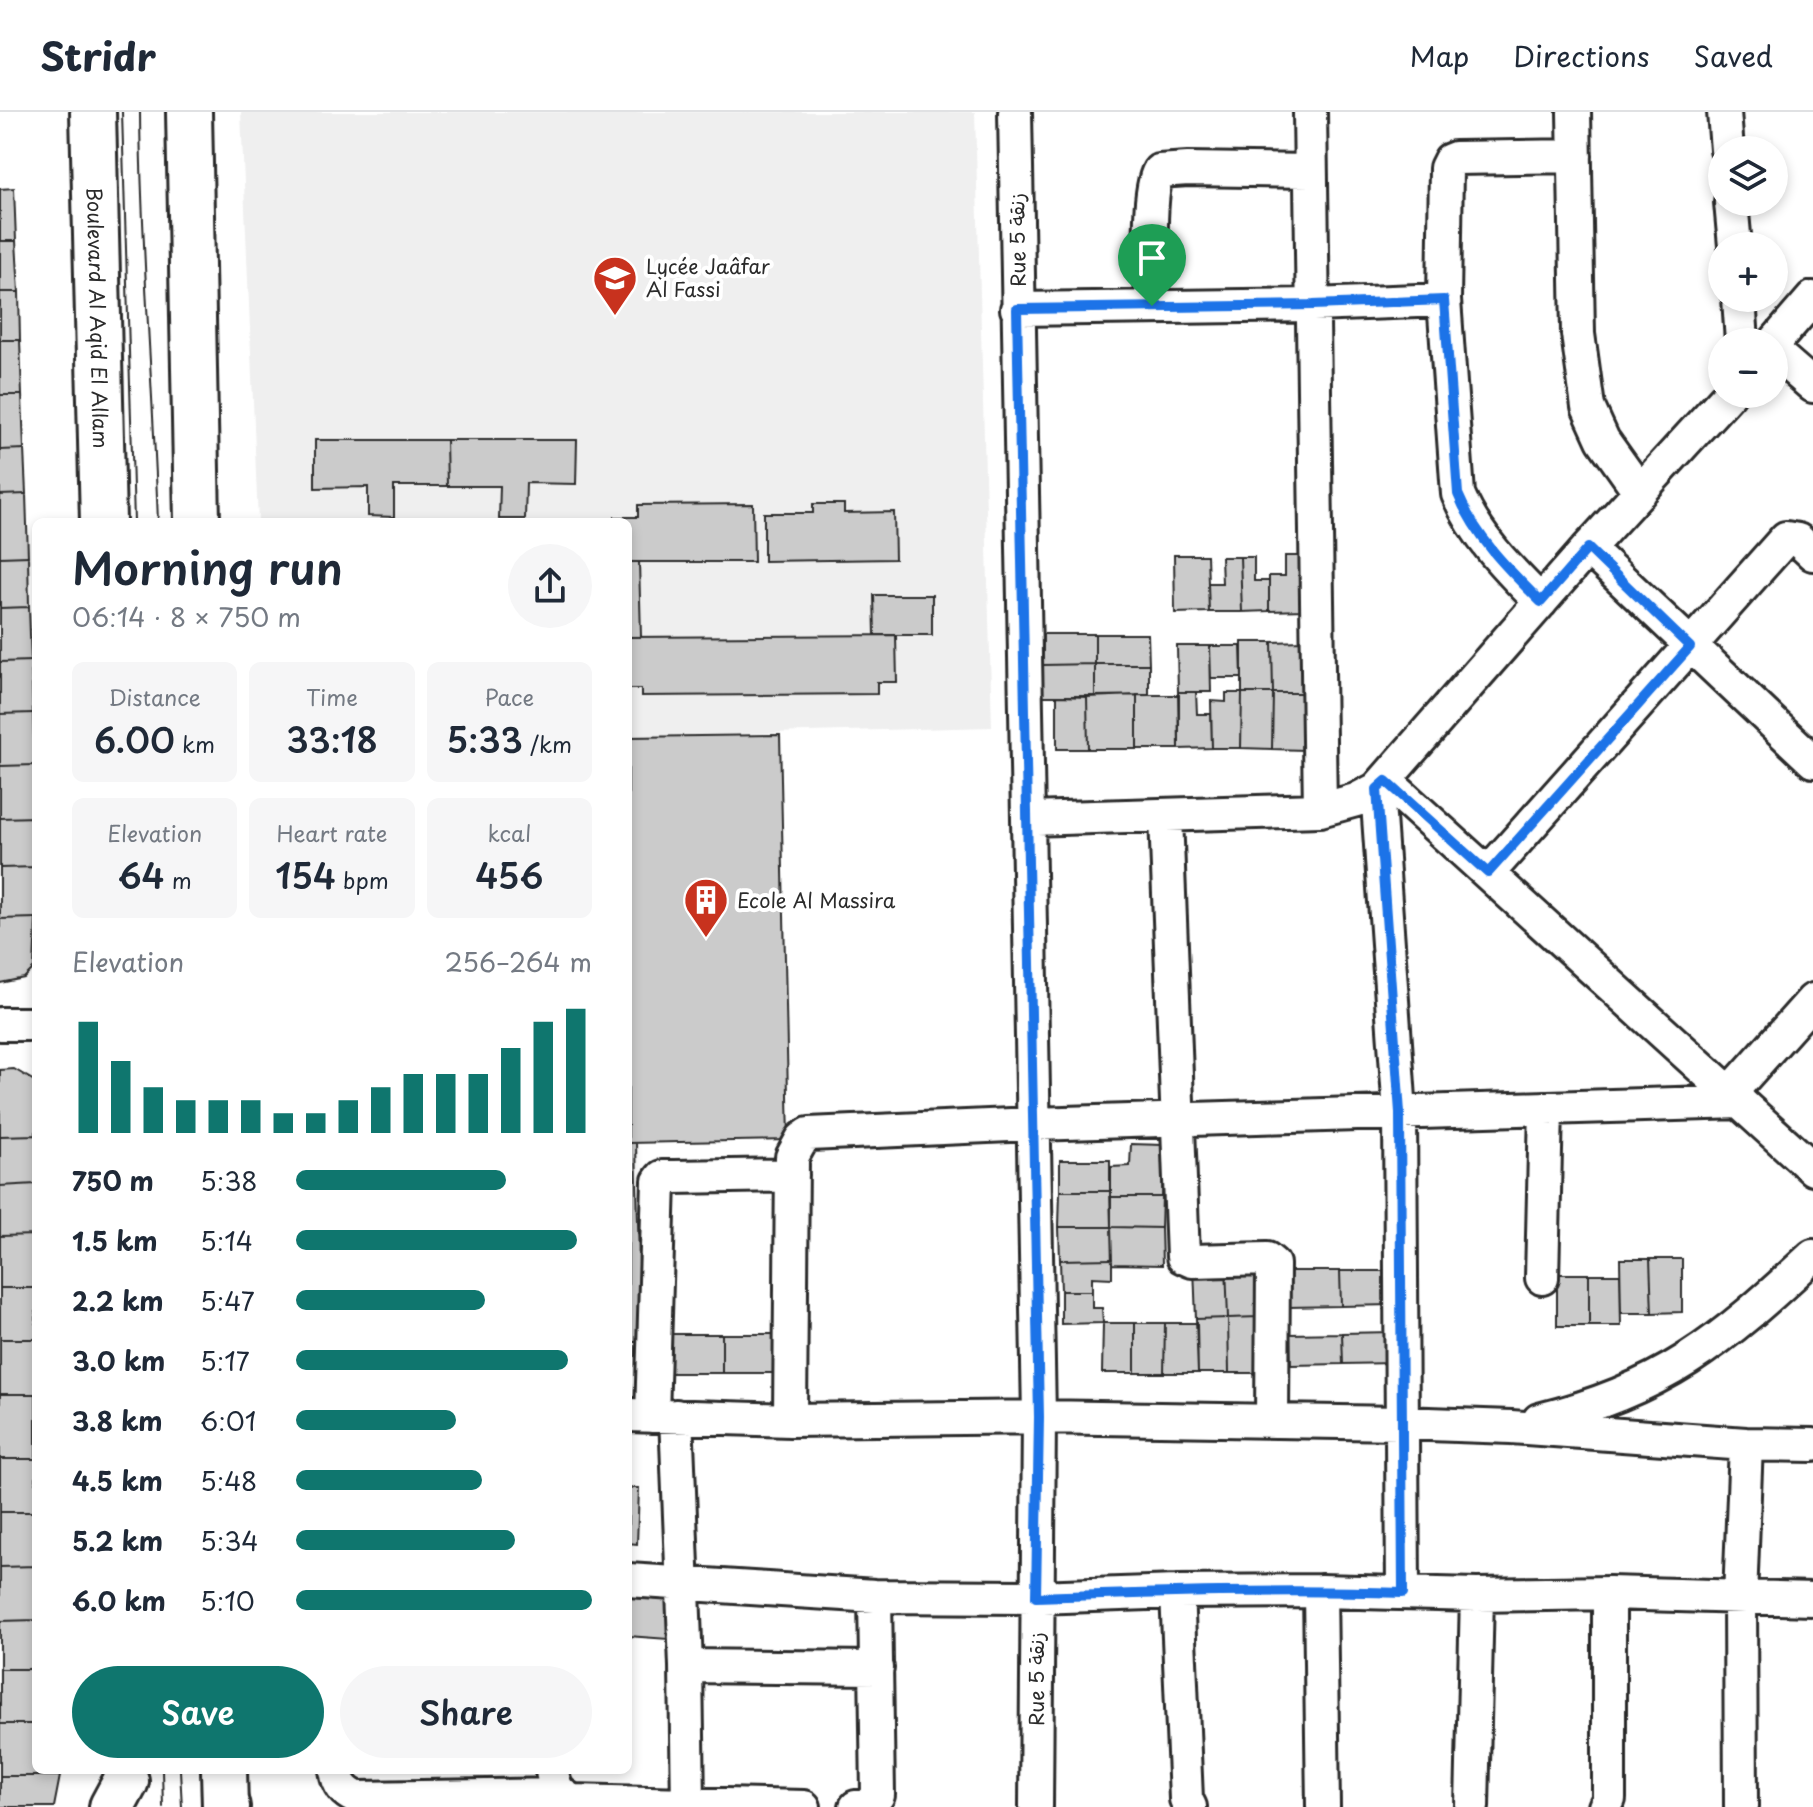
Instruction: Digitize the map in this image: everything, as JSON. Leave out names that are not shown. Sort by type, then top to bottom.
[{"type":"main road","name":"Boulevard Al Aqid El Allam","points":[[93,112],[103,518]]},
{"type":"main road","points":[[189,112],[197,518]]},
{"type":"street","name":"Rue 5 زنقة","points":[[1015,112],[1039,1417],[1036,1807]]},
{"type":"street","points":[[1310,112],[1320,810]]},
{"type":"street","points":[[1574,112],[1578,334],[1588,407],[1603,440],[1640,492]]},
{"type":"street","points":[[1724,112],[1726,136]]},
{"type":"street","points":[[1541,602],[1479,535],[1458,494],[1444,300],[1446,168],[1450,160],[1575,156]]},
{"type":"street","points":[[1152,306],[1154,185],[1159,171],[1310,171]]},
{"type":"street","points":[[1787,328],[1813,298]]},
{"type":"street","points":[[1017,309],[1444,300]]},
{"type":"street","points":[[1788,364],[1813,386]]},
{"type":"street","points":[[1029,819],[1320,810],[1356,800],[1382,785],[1588,548],[1716,408]]},
{"type":"street","points":[[1488,873],[1786,538],[1798,540],[1813,554]]},
{"type":"street","points":[[1588,548],[1813,761]]},
{"type":"street","points":[[1382,785],[1488,873],[1813,1169]]},
{"type":"street","points":[[1382,785],[1400,1113],[1403,1593]]},
{"type":"street","points":[[1166,816],[1183,1257],[1192,1261],[1267,1259],[1273,1264],[1272,1420]]},
{"type":"street","points":[[790,1420],[792,1157],[802,1139],[809,1134],[1546,1108],[1735,1098],[1813,1000]]},
{"type":"street","points":[[0,1024],[32,1024]]},
{"type":"street","points":[[1542,1278],[1546,1108]]},
{"type":"street","points":[[688,1804],[681,1583],[652,1416],[659,1181],[662,1177],[792,1175]]},
{"type":"street","points":[[1511,1427],[1598,1404],[1640,1388],[1685,1363],[1757,1308],[1813,1256]]},
{"type":"street","points":[[652,1416],[790,1420],[1039,1417],[1402,1423],[1511,1427],[1746,1444],[1813,1445]]},
{"type":"street","points":[[1741,1807],[1740,1598],[1746,1444]]},
{"type":"street","points":[[632,1580],[875,1596],[1036,1597],[1320,1591],[1477,1595],[1609,1593],[1813,1599]]},
{"type":"street","points":[[1320,1591],[1323,1807]]},
{"type":"street","points":[[1177,1592],[1186,1799],[1190,1807]]},
{"type":"street","points":[[1605,1807],[1609,1799],[1609,1593]]},
{"type":"street","points":[[1472,1807],[1477,1595]]},
{"type":"street","points":[[856,1807],[869,1806],[878,1795],[875,1596]]},
{"type":"street","points":[[686,1666],[877,1668]]},
{"type":"street","points":[[336,1774],[344,1792],[357,1798],[557,1783],[573,1801],[804,1807]]},
{"type":"shaded area","name":"Lycée Jaâfar Al Fassi","points":[[241,112],[975,112],[992,727],[632,737],[632,518],[258,518]]},
{"type":"building","points":[[14,188],[16,241],[0,241],[0,189]]},
{"type":"building","points":[[0,241],[16,241],[19,292],[0,292]]},
{"type":"building","points":[[0,292],[19,292],[20,340],[0,340]]},
{"type":"building","points":[[0,340],[20,340],[22,395],[0,395]]},
{"type":"building","points":[[0,395],[22,395],[24,449],[0,450]]},
{"type":"building","points":[[315,440],[446,440],[447,486],[394,486],[394,517],[368,516],[368,487],[315,488]]},
{"type":"building","points":[[446,440],[577,440],[576,484],[526,483],[525,518],[499,518],[500,486],[447,486]]},
{"type":"building","points":[[24,449],[26,494],[0,495],[0,450]]},
{"type":"building","points":[[26,494],[28,556],[0,557],[0,495]]},
{"type":"building","points":[[753,504],[754,562],[632,562],[632,518],[615,517],[638,517],[638,505]]},
{"type":"building","points":[[813,504],[844,504],[844,513],[894,512],[895,559],[764,561],[764,513],[813,513]]},
{"type":"building","points":[[1174,555],[1207,555],[1209,612],[1175,613]]},
{"type":"building","points":[[28,556],[29,607],[0,608],[0,557]]},
{"type":"building","points":[[1285,556],[1302,556],[1304,610],[1269,611],[1269,576],[1285,576]]},
{"type":"building","points":[[1221,557],[1240,557],[1242,612],[1209,612],[1208,583],[1222,583]]},
{"type":"building","points":[[1240,557],[1254,557],[1254,581],[1269,581],[1269,611],[1242,612]]},
{"type":"building","points":[[632,562],[639,562],[641,637],[632,637]]},
{"type":"building","points":[[874,595],[932,595],[932,635],[875,635]]},
{"type":"building","points":[[29,607],[31,661],[0,662],[0,608]]},
{"type":"building","points":[[1043,634],[1095,634],[1095,664],[1043,665]]},
{"type":"building","points":[[1095,634],[1148,634],[1149,664],[1095,664]]},
{"type":"building","points":[[896,635],[897,682],[877,682],[877,694],[641,696],[641,689],[632,689],[632,637]]},
{"type":"building","points":[[1303,641],[1304,693],[1273,693],[1272,642]]},
{"type":"building","points":[[1242,642],[1272,642],[1273,693],[1242,693]]},
{"type":"building","points":[[1177,646],[1210,646],[1211,692],[1178,692]]},
{"type":"building","points":[[1210,646],[1241,646],[1242,678],[1211,678]]},
{"type":"building","points":[[31,661],[32,713],[0,714],[0,662]]},
{"type":"building","points":[[1095,664],[1095,696],[1043,696],[1043,665]]},
{"type":"building","points":[[1095,664],[1149,664],[1149,695],[1095,696]]},
{"type":"building","points":[[1178,692],[1196,692],[1197,714],[1211,714],[1212,748],[1179,749]]},
{"type":"building","points":[[1226,693],[1242,693],[1241,748],[1212,748],[1211,701],[1226,702]]},
{"type":"building","points":[[1242,693],[1273,693],[1272,749],[1241,748]]},
{"type":"building","points":[[1273,693],[1304,693],[1304,750],[1272,749]]},
{"type":"building","points":[[1137,695],[1179,695],[1179,749],[1137,749]]},
{"type":"building","points":[[1137,695],[1137,749],[1088,749],[1087,697]]},
{"type":"building","points":[[1057,696],[1087,697],[1088,749],[1057,749]]},
{"type":"building","points":[[32,713],[32,765],[0,766],[0,714]]},
{"type":"building","name":"Ecole Al Massira","points":[[780,735],[789,1140],[632,1143],[632,737]]},
{"type":"building","points":[[32,765],[32,817],[0,818],[0,766]]},
{"type":"building","points":[[32,817],[32,867],[0,868],[0,818]]},
{"type":"building","points":[[32,867],[32,918],[0,919],[0,868]]},
{"type":"building","points":[[32,918],[32,970],[24,978],[0,983],[0,919]]},
{"type":"building","points":[[14,1069],[32,1080],[32,1135],[0,1136],[0,1070]]},
{"type":"building","points":[[32,1135],[32,1184],[0,1186],[0,1136]]},
{"type":"building","points":[[632,1143],[636,1143],[641,1342],[632,1342]]},
{"type":"building","points":[[1131,1144],[1163,1145],[1162,1197],[1111,1197],[1111,1167],[1130,1166]]},
{"type":"building","points":[[1060,1160],[1110,1160],[1110,1191],[1060,1191]]},
{"type":"building","points":[[32,1184],[32,1235],[0,1236],[0,1186]]},
{"type":"building","points":[[1060,1191],[1110,1191],[1111,1227],[1059,1227]]},
{"type":"building","points":[[1111,1197],[1162,1197],[1161,1228],[1111,1227]]},
{"type":"building","points":[[1059,1227],[1111,1227],[1112,1259],[1060,1260]]},
{"type":"building","points":[[1111,1227],[1161,1228],[1162,1265],[1112,1264]]},
{"type":"building","points":[[32,1235],[32,1288],[0,1288],[0,1236]]},
{"type":"building","points":[[1112,1259],[1112,1278],[1092,1277],[1092,1291],[1061,1291],[1060,1260]]},
{"type":"building","points":[[1620,1259],[1650,1259],[1652,1313],[1621,1313]]},
{"type":"building","points":[[1650,1259],[1682,1259],[1682,1312],[1652,1313]]},
{"type":"building","points":[[1259,1265],[1259,1317],[1228,1318],[1226,1266]]},
{"type":"building","points":[[1226,1266],[1228,1318],[1196,1319],[1194,1267]]},
{"type":"building","points":[[1287,1271],[1340,1271],[1341,1306],[1288,1307]]},
{"type":"building","points":[[1340,1271],[1393,1271],[1393,1305],[1341,1306]]},
{"type":"building","points":[[1557,1274],[1589,1274],[1589,1326],[1557,1326]]},
{"type":"building","points":[[1589,1274],[1620,1274],[1621,1326],[1589,1326]]},
{"type":"building","points":[[0,1288],[32,1288],[32,1339],[0,1339]]},
{"type":"building","points":[[1061,1291],[1092,1291],[1092,1308],[1102,1308],[1103,1323],[1061,1324]]},
{"type":"building","points":[[1259,1317],[1260,1373],[1229,1373],[1228,1318]]},
{"type":"building","points":[[1228,1318],[1229,1373],[1198,1373],[1196,1319]]},
{"type":"building","points":[[1103,1323],[1135,1323],[1135,1373],[1102,1373]]},
{"type":"building","points":[[1135,1323],[1165,1323],[1164,1373],[1135,1373]]},
{"type":"building","points":[[1165,1323],[1197,1323],[1198,1373],[1164,1373]]},
{"type":"building","points":[[1393,1332],[1394,1363],[1343,1364],[1342,1333]]},
{"type":"building","points":[[1342,1333],[1343,1364],[1291,1365],[1290,1334]]},
{"type":"building","points":[[669,1334],[722,1334],[722,1373],[669,1373]]},
{"type":"building","points":[[722,1334],[774,1334],[774,1373],[722,1373]]},
{"type":"building","points":[[0,1339],[32,1339],[32,1394],[0,1394]]},
{"type":"building","points":[[0,1394],[32,1394],[32,1459],[0,1459]]},
{"type":"building","points":[[0,1459],[32,1459],[32,1512],[0,1512]]},
{"type":"building","points":[[632,1488],[639,1488],[637,1544],[632,1543]]},
{"type":"building","points":[[0,1512],[32,1512],[32,1566],[0,1567]]},
{"type":"building","points":[[32,1566],[32,1620],[0,1621],[0,1567]]},
{"type":"building","points":[[632,1597],[670,1599],[668,1639],[632,1636]]},
{"type":"building","points":[[32,1620],[32,1669],[0,1669],[0,1621]]},
{"type":"building","points":[[0,1669],[32,1669],[32,1724],[0,1724]]},
{"type":"building","points":[[0,1724],[32,1724],[32,1774],[60,1776],[0,1776]]},
{"type":"building","points":[[0,1776],[60,1776],[54,1807],[0,1807]]},
{"type":"tram line","points":[[122,112],[134,518]]},
{"type":"tram line","points":[[140,112],[158,518]]},
{"type":"tram line","points":[[162,1774],[163,1807]]},
{"type":"tram line","points":[[180,1774],[182,1807]]},
{"type":"place","name":"Lycée Jaâfar Al Fassi","points":[[615,317]]},
{"type":"place","name":"Ecole Al Massira","points":[[706,939]]},
{"type":"route","points":[[1444,300],[1458,494],[1479,535],[1541,602],[1588,548],[1690,647],[1488,873],[1386,781],[1377,789],[1400,1113],[1403,1593],[1177,1592],[1036,1597],[1039,1417],[1017,309],[1152,306],[1444,300]]}]
